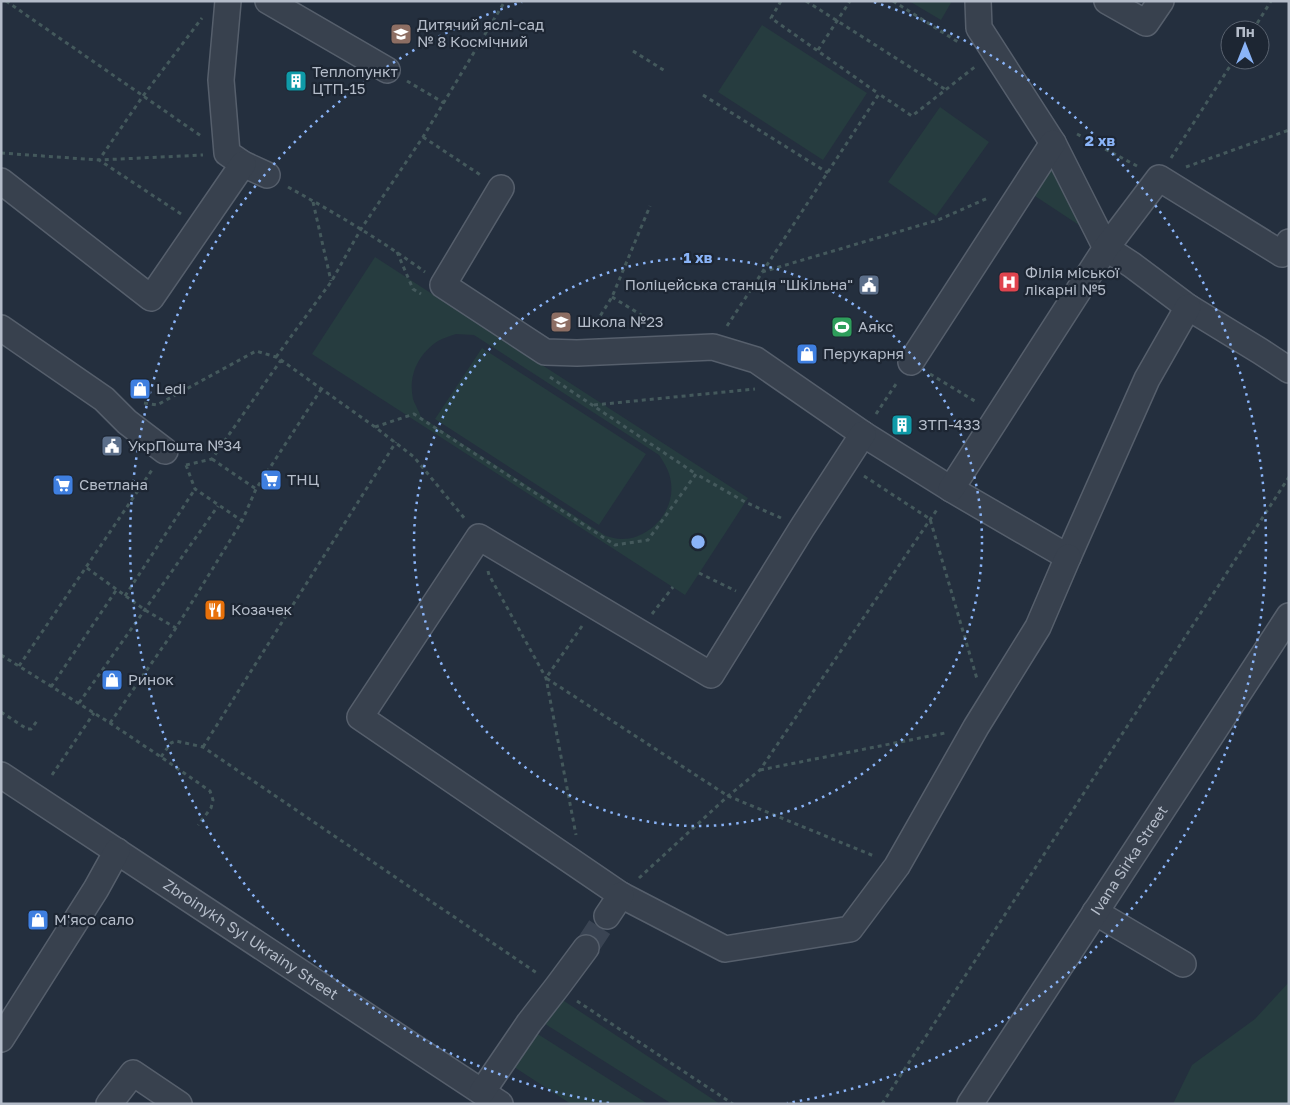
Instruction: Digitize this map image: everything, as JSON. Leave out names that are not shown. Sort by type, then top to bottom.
[{"type":"street","points":[[1,181],[150,298],[200,226],[235,159],[221,80],[228,1]]},
{"type":"street","points":[[268,1],[387,70]]},
{"type":"street","points":[[978,1],[979,28],[994,52],[1064,138],[1106,248],[1188,307],[1289,370]]},
{"type":"street","points":[[1107,1],[1146,23],[1161,1]]},
{"type":"street","points":[[911,362],[1064,138]]},
{"type":"street","points":[[235,159],[268,175]]},
{"type":"street","points":[[951,489],[1106,248],[1158,178],[1282,254],[1289,242]]},
{"type":"street","points":[[501,188],[443,286],[545,352],[577,353],[713,347],[756,360],[863,434],[951,489],[1068,557]]},
{"type":"street","points":[[863,434],[710,675],[479,537],[360,717],[621,895],[725,950],[850,928],[897,866],[981,718],[1038,627],[1147,379],[1188,307]]},
{"type":"street","points":[[1,328],[104,399],[127,422],[165,451]]},
{"type":"street","name":"Ivana Sirka Street","points":[[970,1104],[1289,616]]},
{"type":"street","name":"Zbroinykh Syl Ukrainy Street","points":[[1,775],[491,1098]]},
{"type":"street","points":[[1,1039],[96,889],[117,852]]},
{"type":"street","points":[[607,916],[621,895]]},
{"type":"street","points":[[1095,912],[1183,964]]},
{"type":"street","points":[[491,1098],[529,1023],[586,948]]},
{"type":"street","points":[[110,1104],[133,1073],[179,1104]]},
{"type":"path","points":[[6,1],[235,159]]},
{"type":"path","points":[[104,399],[156,405],[256,352],[276,357],[331,282],[361,229],[423,137],[505,1]]},
{"type":"path","points":[[781,1],[771,18],[912,116],[994,52]]},
{"type":"path","points":[[806,1],[946,90]]},
{"type":"path","points":[[818,50],[850,1]]},
{"type":"path","points":[[893,1],[960,43]]},
{"type":"path","points":[[1259,20],[1271,1]]},
{"type":"path","points":[[99,160],[143,96],[202,17]]},
{"type":"path","points":[[633,51],[665,71]]},
{"type":"path","points":[[387,70],[444,103]]},
{"type":"path","points":[[1158,178],[1228,70]]},
{"type":"path","points":[[713,347],[879,94]]},
{"type":"path","points":[[703,95],[828,173]]},
{"type":"path","points":[[1064,138],[1158,178],[1289,130]]},
{"type":"path","points":[[423,137],[501,188]]},
{"type":"path","points":[[1,153],[99,160],[235,159]]},
{"type":"path","points":[[99,160],[200,226]]},
{"type":"path","points":[[268,175],[361,229],[397,252],[443,286]]},
{"type":"path","points":[[761,272],[938,220],[993,196]]},
{"type":"path","points":[[313,201],[331,282]]},
{"type":"path","points":[[577,353],[612,297],[650,206]]},
{"type":"path","points":[[612,297],[662,328]]},
{"type":"path","points":[[186,465],[212,459],[281,360]]},
{"type":"path","points":[[863,434],[911,362],[998,416]]},
{"type":"path","points":[[594,405],[793,385]]},
{"type":"path","points":[[110,723],[176,628],[242,521],[256,489],[322,388]]},
{"type":"path","points":[[376,427],[414,414],[615,545],[648,540],[696,474],[745,502],[802,528]]},
{"type":"path","points":[[203,747],[396,442]]},
{"type":"path","points":[[19,666],[165,451],[186,465],[195,489],[242,521]]},
{"type":"path","points":[[212,459],[256,489]]},
{"type":"path","points":[[760,770],[981,718],[930,519],[844,463]]},
{"type":"path","points":[[882,1104],[1289,477]]},
{"type":"path","points":[[125,596],[195,489]]},
{"type":"path","points":[[621,895],[728,796],[760,770],[951,489]]},
{"type":"path","points":[[79,703],[218,506]]},
{"type":"path","points":[[87,568],[145,610],[176,628]]},
{"type":"path","points":[[699,573],[757,601]]},
{"type":"path","points":[[638,632],[672,587]]},
{"type":"path","points":[[51,687],[117,589]]},
{"type":"path","points":[[596,607],[546,678],[728,796],[897,866]]},
{"type":"path","points":[[1,655],[110,723],[210,791],[213,800],[210,808],[198,825]]},
{"type":"path","points":[[1,712],[27,729],[31,729],[37,721]]},
{"type":"path","points":[[52,775],[94,713]]},
{"type":"path","points":[[161,757],[171,743],[176,741],[203,747],[733,1104]]},
{"type":"green space","points":[[909,1],[952,1],[941,20]]},
{"type":"green space","points":[[762,25],[867,93],[823,160],[718,92]]},
{"type":"green space","points":[[940,107],[989,142],[936,216],[888,182]]},
{"type":"green space","points":[[1056,161],[1085,229],[1035,196]]},
{"type":"green space","points":[[375,257],[748,498],[685,595],[312,354]],"holes":[[[456,334],[474,335],[659,455],[670,475],[671,483],[669,504],[659,522],[651,529],[632,538],[620,539],[606,536],[421,417],[413,399],[412,390],[413,374],[420,359],[431,346],[442,339]]]},
{"type":"green space","points":[[482,348],[646,454],[599,525],[435,419]]},
{"type":"green space","points":[[1289,982],[1289,1104],[1173,1104],[1192,1065],[1255,1019]]},
{"type":"green space","points":[[558,997],[720,1104],[672,1104],[542,1022]]},
{"type":"green space","points":[[533,1031],[648,1104],[571,1104],[511,1065]]},
{"type":"tunnel","points":[[586,948],[607,916]]},
{"type":"place","name":"Дитячий яслі-сад № 8 Космічний","points":[[401,34]]},
{"type":"place","name":"Теплопункт ЦТП-15","points":[[296,81]]},
{"type":"place","name":"Філія міської лікарні №5","points":[[1009,282]]},
{"type":"place","name":"Поліцейська станція \"Шкільна\"","points":[[869,285]]},
{"type":"place","name":"Школа №23","points":[[561,322]]},
{"type":"place","name":"Аякс","points":[[842,327]]},
{"type":"place","name":"Перукарня","points":[[807,354]]},
{"type":"place","name":"Ledi","points":[[140,389]]},
{"type":"place","name":"ЗТП-433","points":[[902,425]]},
{"type":"place","name":"УкрПошта №34","points":[[112,446]]},
{"type":"place","name":"ТНЦ","points":[[271,480]]},
{"type":"place","name":"Светлана","points":[[63,485]]},
{"type":"place","name":"Козачек","points":[[215,610]]},
{"type":"place","name":"Ринок","points":[[112,680]]},
{"type":"place","name":"М'ясо сало","points":[[38,920]]}]
